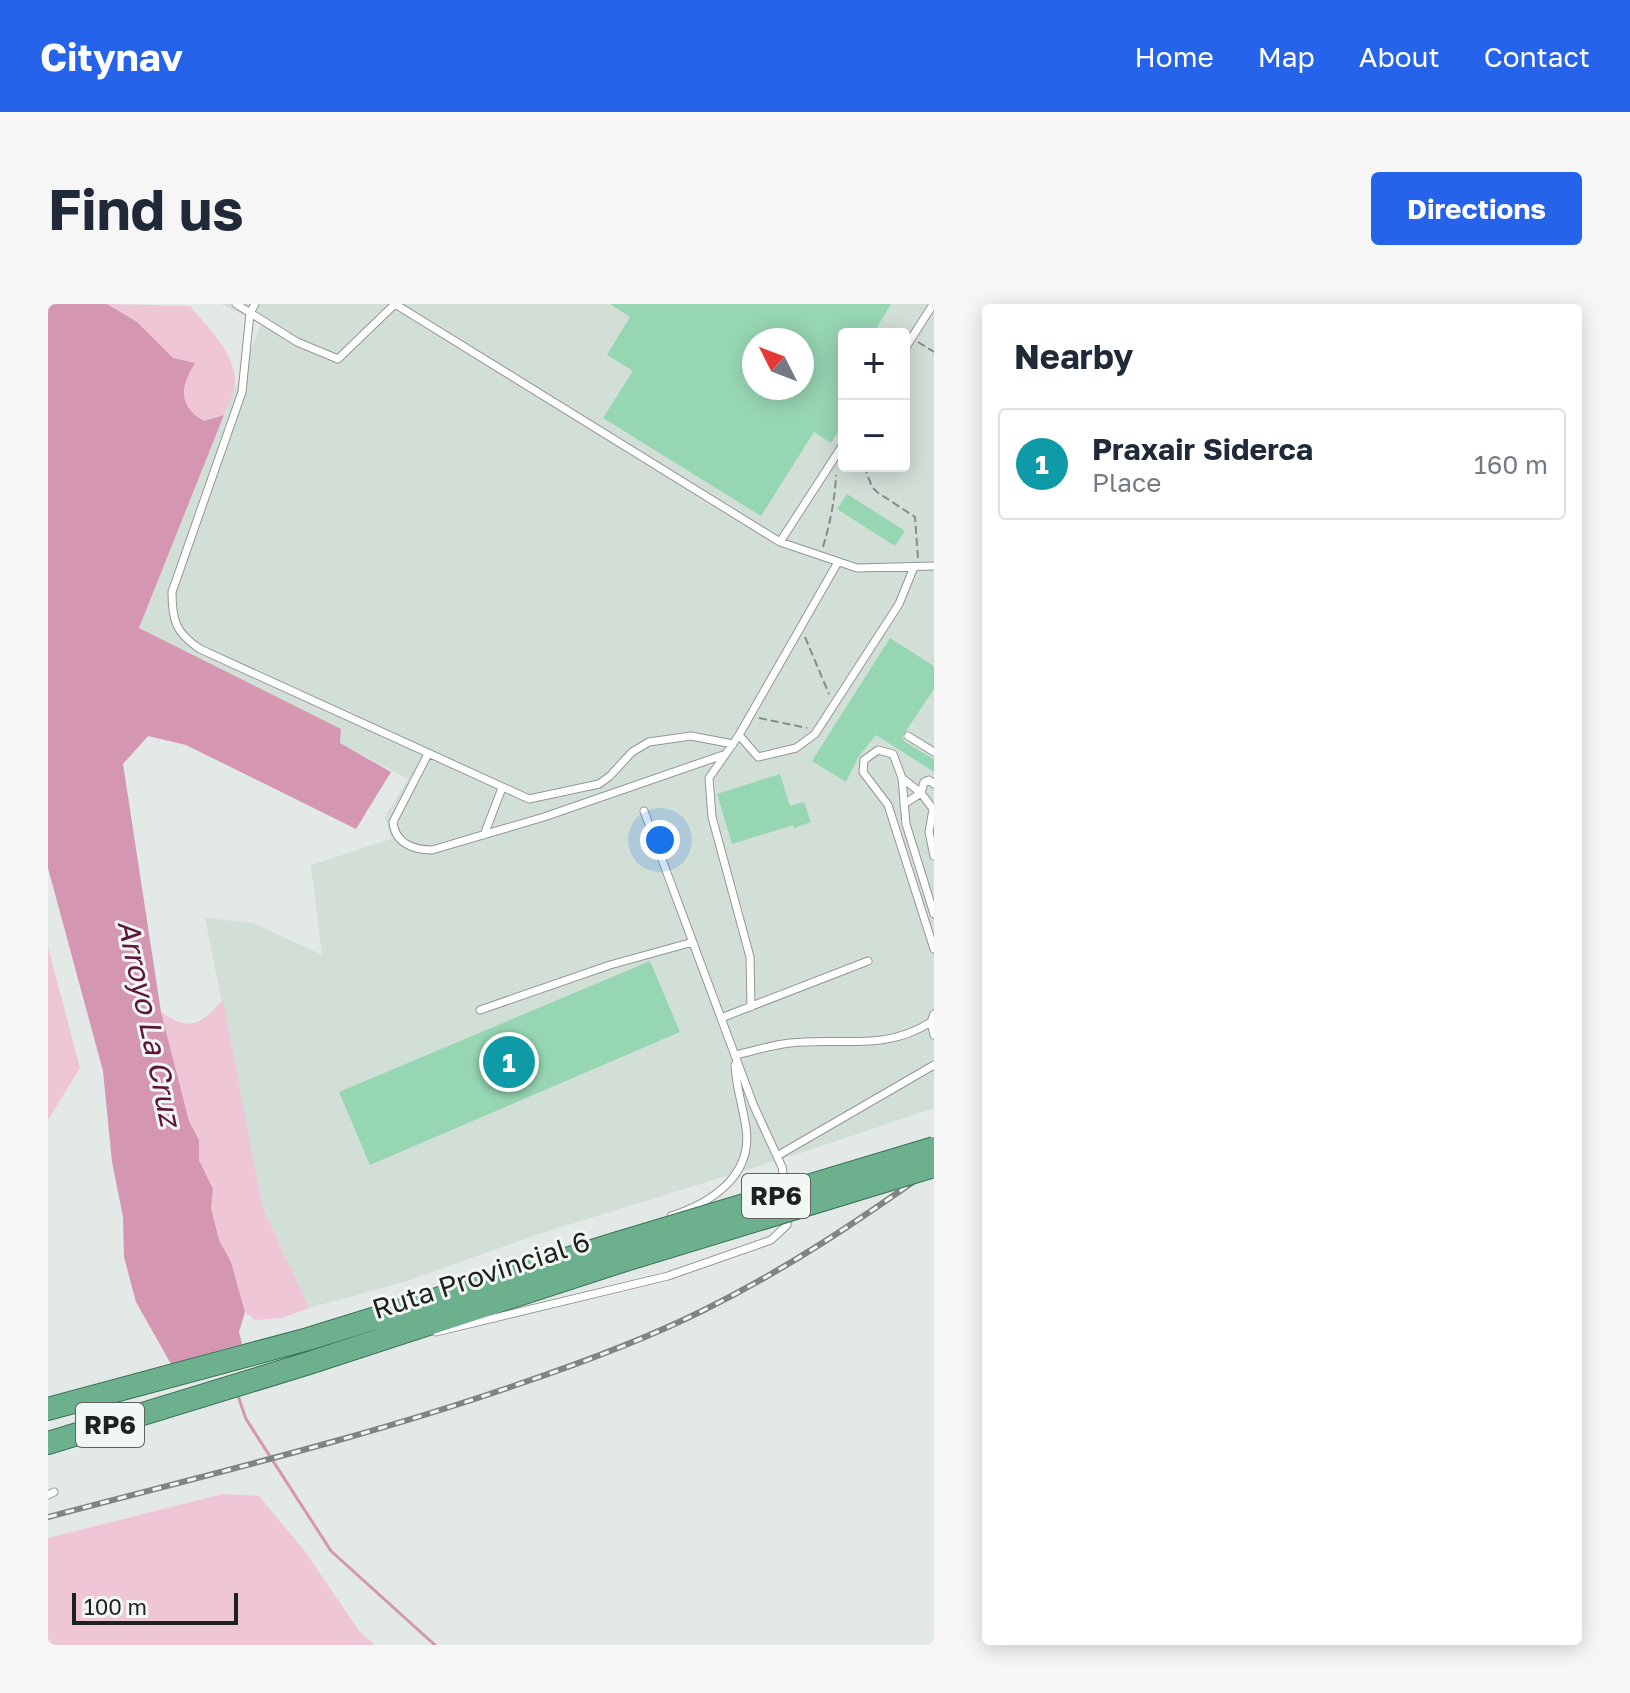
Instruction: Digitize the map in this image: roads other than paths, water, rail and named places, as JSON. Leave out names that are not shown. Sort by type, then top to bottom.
[{"type":"highway","name":"Ruta Provincial 6","points":[[48,1409],[308,1339],[934,1148]]},
{"type":"highway","name":"Ruta Provincial 6","points":[[48,1443],[315,1361],[625,1244],[934,1166]]},
{"type":"highway","points":[[48,1401],[164,1379]]},
{"type":"lane","points":[[236,304],[297,342],[338,359],[395,304],[780,542],[857,568],[934,566]]},
{"type":"lane","points":[[255,304],[250,313],[242,392],[172,592],[172,612],[184,638],[200,649],[529,799],[599,784],[632,752],[649,742],[691,736],[733,744]]},
{"type":"lane","points":[[910,341],[932,305]]},
{"type":"lane","points":[[780,542],[838,452]]},
{"type":"lane","points":[[751,1007],[750,957],[712,817],[709,778],[739,735],[838,562]]},
{"type":"lane","points":[[739,735],[758,757],[796,748],[818,731],[899,604],[918,567]]},
{"type":"lane","points":[[908,736],[934,752]]},
{"type":"lane","points":[[934,914],[906,824],[902,778],[893,754],[878,750],[864,760],[863,772],[888,805],[934,949]]},
{"type":"lane","points":[[428,754],[393,822],[394,833],[410,846],[432,850],[726,754]]},
{"type":"lane","points":[[902,778],[932,804],[934,856]]},
{"type":"lane","points":[[904,804],[921,793],[924,782],[929,780],[934,784]]},
{"type":"lane","points":[[484,835],[502,788]]},
{"type":"lane","points":[[315,1361],[668,1276],[771,1240],[787,1225],[789,1204],[782,1167],[735,1055],[644,811]]},
{"type":"lane","points":[[480,1010],[610,965],[693,942]]},
{"type":"lane","points":[[721,1018],[868,961]]},
{"type":"lane","points":[[735,1055],[790,1043],[886,1041],[916,1032],[933,1018]]},
{"type":"lane","points":[[933,1018],[934,1035]]},
{"type":"lane","points":[[660,1220],[700,1204],[733,1181],[745,1156],[747,1131],[736,1082],[735,1055]]},
{"type":"lane","points":[[777,1156],[934,1065]]},
{"type":"water","points":[[48,304],[107,304],[137,322],[173,358],[195,363],[184,388],[190,409],[204,421],[224,415],[139,628],[341,729],[340,743],[391,772],[356,829],[186,745],[148,736],[123,764],[161,1012],[189,1121],[199,1140],[199,1160],[213,1189],[211,1208],[219,1240],[231,1262],[245,1312],[239,1332],[242,1344],[171,1364],[136,1302],[124,1257],[123,1217],[112,1162],[103,1071],[48,868]]},
{"type":"waterway","name":"Arroyo La Cruz","points":[[237,1393],[246,1419],[331,1551],[435,1645]]},
{"type":"railway","points":[[48,1517],[402,1422],[612,1350],[681,1321],[764,1278],[850,1225],[934,1167]]},
{"type":"place","name":"Praxair Siderca","points":[[509,1062]]}]
